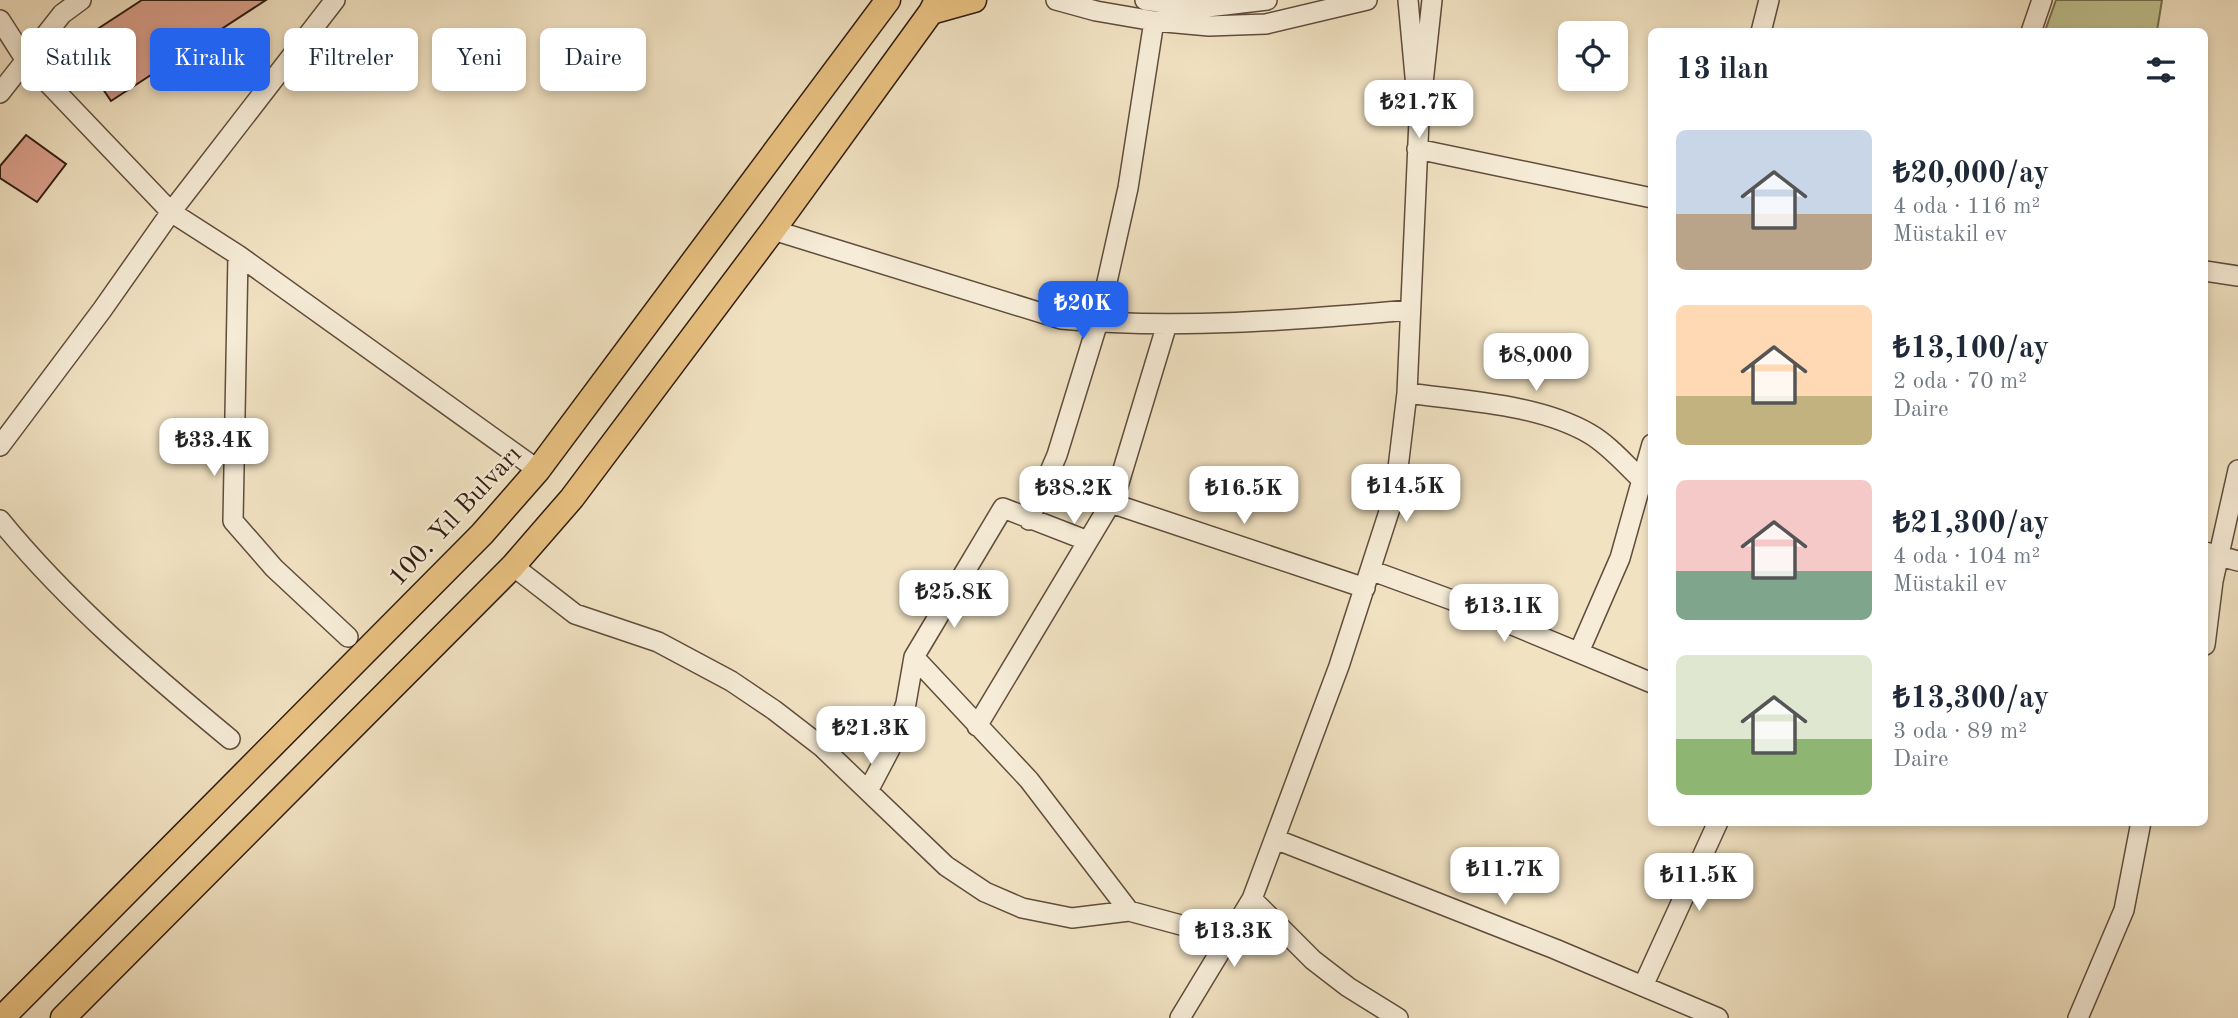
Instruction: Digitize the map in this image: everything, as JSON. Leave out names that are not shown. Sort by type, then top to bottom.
[{"type":"main road","name":"100. Yıl Bulvarı","points":[[2,1018],[482,534],[538,470],[888,0]]},
{"type":"main road","points":[[63,1018],[513,566],[572,498],[773,230],[934,6],[974,0]]},
{"type":"street","points":[[50,28],[62,14],[81,0]]},
{"type":"street","points":[[0,446],[102,310],[171,212],[335,0]]},
{"type":"street","points":[[1056,0],[1096,11],[1154,21],[1209,26],[1266,24],[1367,0]]},
{"type":"street","points":[[1145,0],[1199,8],[1267,0]]},
{"type":"street","points":[[1408,0],[1419,120]]},
{"type":"street","points":[[1180,1018],[1252,899],[1339,666],[1395,493],[1407,393],[1417,149],[1432,0]]},
{"type":"street","points":[[1762,28],[1769,0]]},
{"type":"street","points":[[2032,28],[2042,0]]},
{"type":"street","points":[[0,20],[21,55]]},
{"type":"street","points":[[1029,520],[1057,454],[1098,322],[1128,188],[1154,21]]},
{"type":"street","points":[[0,93],[21,64]]},
{"type":"street","points":[[54,91],[171,212],[238,255],[538,470]]},
{"type":"street","points":[[1417,149],[1648,197]]},
{"type":"street","points":[[773,230],[1061,318],[1167,324],[1332,317],[1410,310]]},
{"type":"street","points":[[238,255],[233,521],[274,568],[348,637]]},
{"type":"street","points":[[2208,271],[2238,276]]},
{"type":"street","points":[[977,726],[1115,496],[1167,324]]},
{"type":"street","points":[[1407,393],[1523,410],[1559,420],[1591,434],[1647,478],[1620,558],[1578,652]]},
{"type":"street","points":[[2208,606],[2212,554],[2238,470]]},
{"type":"street","points":[[1111,503],[1367,579],[1452,600],[1648,681]]},
{"type":"street","points":[[868,792],[890,749],[906,703],[914,657],[1003,508],[1088,541]]},
{"type":"street","points":[[0,520],[32,559],[144,667],[230,739]]},
{"type":"street","points":[[2212,554],[2238,561]]},
{"type":"street","points":[[513,566],[575,614],[658,642],[731,681],[774,709],[822,747],[946,866],[985,892],[1022,908],[1072,918],[1129,911],[1229,938]]},
{"type":"street","points":[[914,657],[1029,780],[1129,911]]},
{"type":"street","points":[[1643,986],[1716,826]]},
{"type":"street","points":[[2078,1018],[2124,910],[2140,826]]},
{"type":"street","points":[[1275,839],[1555,949],[1718,1018]]},
{"type":"street","points":[[1252,899],[1313,960],[1392,1017]]},
{"type":"green space","points":[[2056,0],[2162,0],[2157,28],[2046,28]]},
{"type":"building","points":[[142,0],[266,0],[223,28],[150,28],[150,76],[136,85],[136,28],[99,28]]},
{"type":"building","points":[[104,91],[126,91],[111,101]]},
{"type":"building","points":[[26,135],[66,164],[37,202],[0,178],[0,166]]}]
